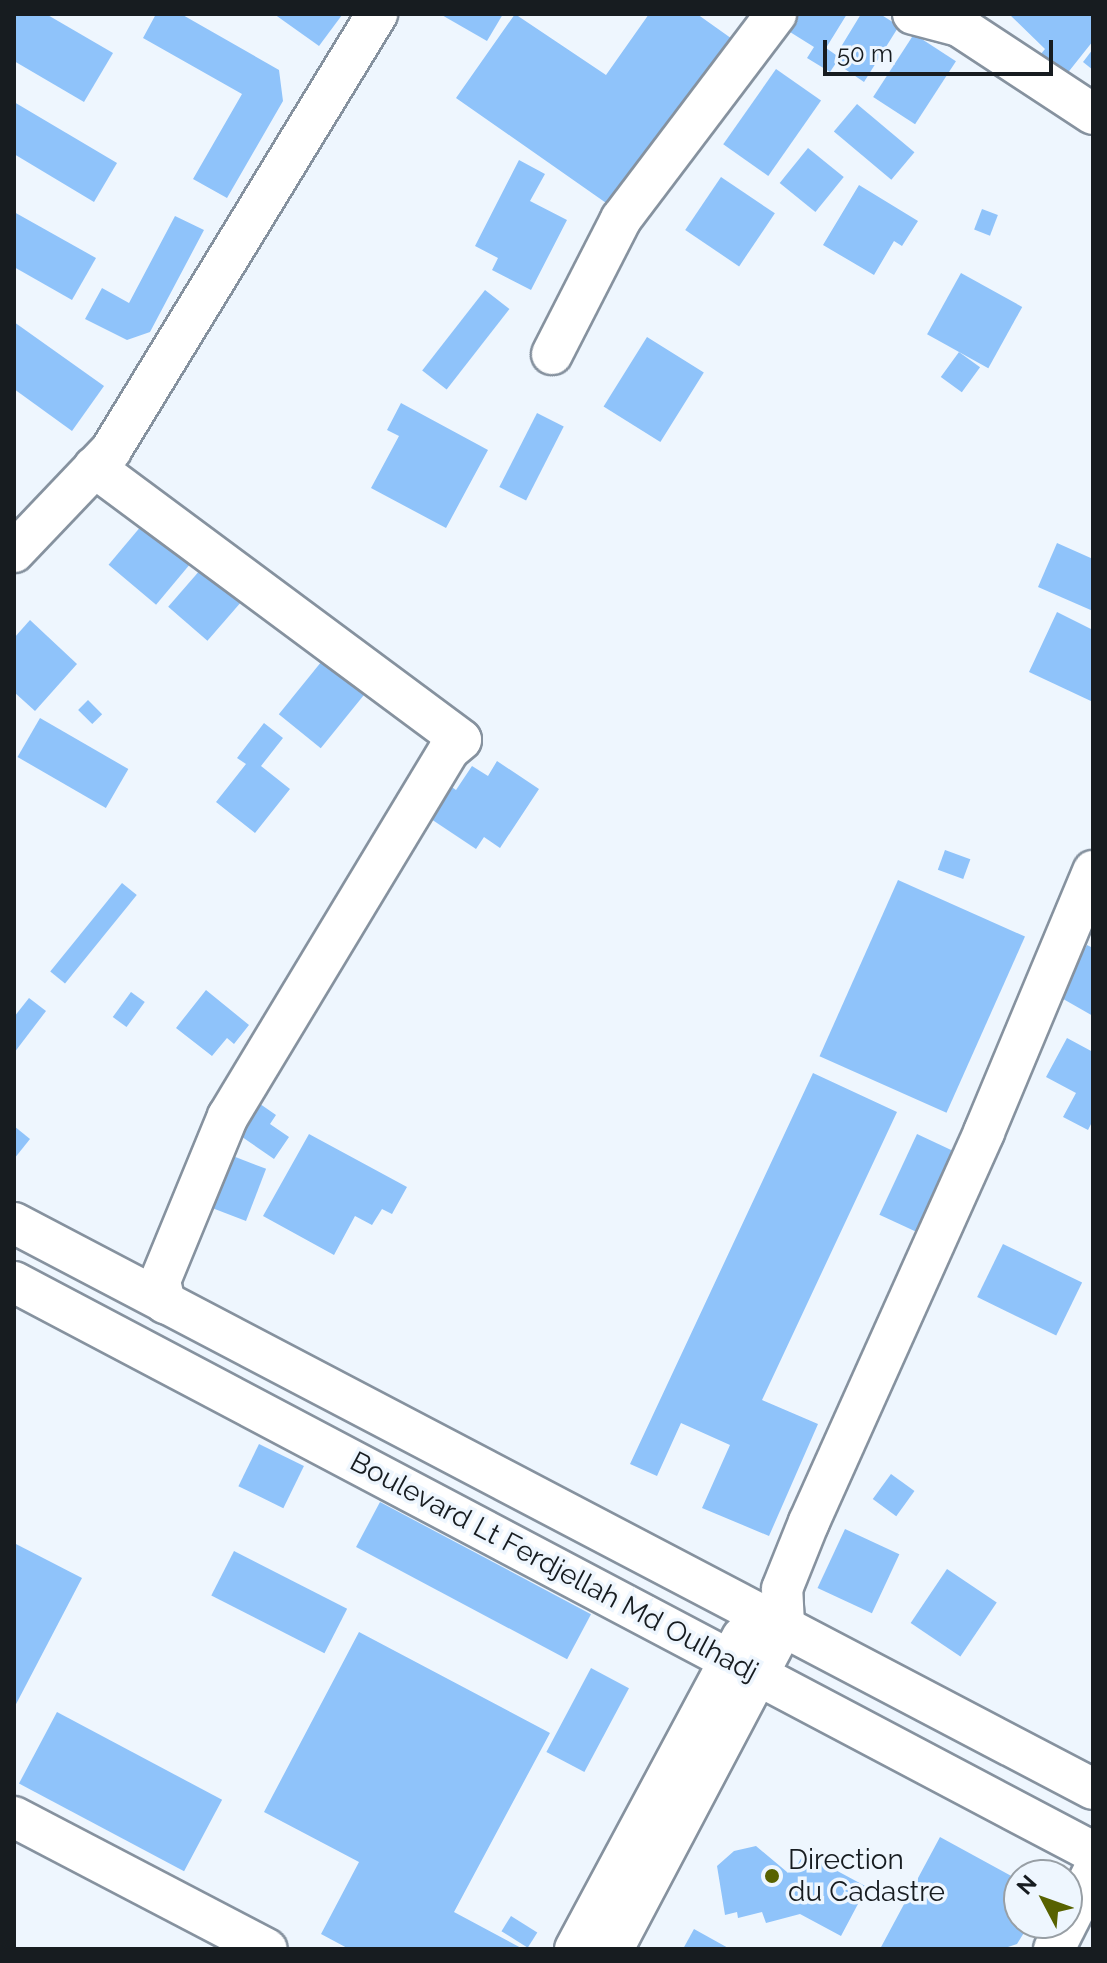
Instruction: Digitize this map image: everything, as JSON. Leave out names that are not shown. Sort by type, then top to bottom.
[{"type":"street","points":[[14,552],[111,450],[377,14]]},
{"type":"street","points":[[552,354],[621,219],[776,14]]},
{"type":"street","points":[[941,18],[1093,114]]},
{"type":"street","points":[[94,467],[461,740],[449,750],[228,1116],[160,1281],[165,1303]]},
{"type":"street","points":[[613,1949],[774,1608],[1093,871]]},
{"type":"street","name":"Boulevard Lt Ferdjellah Md Oulhadj","points":[[14,1223],[265,1355],[774,1608],[1093,1789]]},
{"type":"street","name":"Boulevard Lt Ferdjellah Md Oulhadj","points":[[14,1282],[1093,1852]]},
{"type":"street","points":[[241,1402],[265,1355]]},
{"type":"street","points":[[575,1949],[744,1668]]},
{"type":"street","points":[[14,1817],[267,1949]]},
{"type":"street","points":[[1054,1949],[1093,1872]]},
{"type":"building","points":[[14,14],[46,14],[113,53],[84,102],[14,61]]},
{"type":"building","points":[[156,14],[181,14],[279,70],[283,101],[227,198],[193,179],[242,94],[143,38]]},
{"type":"building","points":[[274,14],[340,14],[342,15],[319,46]]},
{"type":"building","points":[[440,14],[503,14],[487,41]]},
{"type":"building","points":[[515,14],[606,75],[649,14],[697,14],[735,41],[681,119],[673,113],[609,205],[456,98]]},
{"type":"building","points":[[790,14],[847,14],[826,48],[836,55],[861,14],[880,14],[899,26],[864,82],[836,63],[830,72],[807,58],[814,47],[782,27]]},
{"type":"building","points":[[1009,14],[1093,14],[1093,41],[1066,75],[1040,55],[1045,49]]},
{"type":"building","points":[[914,34],[956,61],[915,124],[873,97]]},
{"type":"building","points":[[1093,49],[1093,70],[1083,62]]},
{"type":"building","points":[[776,69],[821,101],[768,176],[723,144]]},
{"type":"building","points":[[14,102],[117,163],[94,202],[14,154]]},
{"type":"building","points":[[857,104],[914,152],[891,180],[834,132]]},
{"type":"building","points":[[808,148],[844,177],[815,212],[780,183]]},
{"type":"building","points":[[519,160],[545,174],[530,201],[567,220],[531,290],[492,270],[498,258],[475,246]]},
{"type":"building","points":[[721,177],[775,213],[739,266],[685,230]]},
{"type":"building","points":[[859,185],[918,221],[902,246],[894,241],[874,275],[823,245]]},
{"type":"building","points":[[982,209],[998,215],[990,236],[974,230]]},
{"type":"building","points":[[14,212],[96,258],[72,300],[14,267]]},
{"type":"building","points":[[175,216],[204,230],[150,332],[127,340],[85,319],[102,288],[129,303]]},
{"type":"building","points":[[961,273],[1022,307],[988,368],[927,334]]},
{"type":"building","points":[[485,290],[509,309],[447,389],[422,370]]},
{"type":"building","points":[[14,322],[104,386],[72,431],[14,389]]},
{"type":"building","points":[[647,337],[704,373],[660,442],[604,407]]},
{"type":"building","points":[[959,352],[980,367],[962,392],[941,377]]},
{"type":"building","points":[[401,403],[488,450],[446,528],[371,488],[399,436],[387,430]]},
{"type":"building","points":[[537,413],[564,427],[526,501],[499,487]]},
{"type":"building","points":[[142,525],[189,565],[156,605],[109,565]]},
{"type":"building","points":[[1057,543],[1093,559],[1093,611],[1038,587]]},
{"type":"building","points":[[201,569],[240,603],[207,641],[168,607]]},
{"type":"building","points":[[1057,612],[1093,630],[1093,702],[1029,672]]},
{"type":"building","points":[[30,620],[77,664],[35,711],[14,692],[14,638]]},
{"type":"building","points":[[326,656],[368,690],[321,748],[279,714]]},
{"type":"building","points":[[88,700],[102,714],[92,724],[78,710]]},
{"type":"building","points":[[40,718],[128,769],[106,808],[18,757]]},
{"type":"building","points":[[264,723],[283,738],[261,766],[290,789],[255,833],[216,802],[246,764],[237,758]]},
{"type":"building","points":[[497,761],[539,789],[500,848],[484,837],[476,849],[425,815],[446,783],[456,790],[472,766],[488,776]]},
{"type":"building","points":[[945,850],[970,859],[963,879],[938,870]]},
{"type":"building","points":[[898,880],[1025,937],[946,1113],[819,1056]]},
{"type":"building","points":[[122,883],[137,895],[65,984],[50,972]]},
{"type":"building","points":[[1087,945],[1093,948],[1093,1016],[1058,996]]},
{"type":"building","points":[[206,990],[249,1025],[234,1044],[227,1038],[212,1056],[176,1028]]},
{"type":"building","points":[[131,992],[145,1002],[127,1027],[113,1017]]},
{"type":"building","points":[[29,998],[46,1011],[14,1053],[14,1017]]},
{"type":"building","points":[[1067,1038],[1093,1052],[1093,1120],[1088,1130],[1063,1117],[1076,1093],[1046,1077]]},
{"type":"building","points":[[813,1073],[897,1112],[762,1400],[818,1424],[769,1536],[702,1508],[730,1445],[681,1423],[657,1476],[630,1464]]},
{"type":"building","points":[[250,1097],[276,1115],[270,1124],[289,1137],[274,1159],[229,1128]]},
{"type":"building","points":[[14,1126],[30,1139],[14,1159]]},
{"type":"building","points":[[309,1134],[407,1187],[392,1214],[382,1209],[372,1225],[355,1216],[334,1255],[263,1216]]},
{"type":"building","points":[[917,1134],[956,1152],[918,1233],[879,1215]]},
{"type":"building","points":[[225,1153],[266,1169],[246,1221],[205,1205]]},
{"type":"building","points":[[1003,1244],[1082,1283],[1056,1336],[977,1297]]},
{"type":"building","points":[[259,1444],[304,1466],[283,1508],[238,1486]]},
{"type":"building","points":[[891,1474],[914,1491],[896,1516],[873,1499]]},
{"type":"building","points":[[380,1502],[591,1614],[567,1659],[356,1547]]},
{"type":"building","points":[[845,1529],[899,1554],[872,1613],[818,1588]]},
{"type":"building","points":[[14,1543],[82,1578],[14,1708]]},
{"type":"building","points":[[234,1551],[347,1609],[324,1653],[211,1596]]},
{"type":"building","points":[[947,1569],[997,1603],[960,1656],[911,1623]]},
{"type":"building","points":[[359,1632],[550,1733],[454,1912],[523,1949],[349,1949],[321,1934],[359,1862],[264,1812]]},
{"type":"building","points":[[591,1668],[629,1688],[584,1772],[546,1752]]},
{"type":"building","points":[[57,1712],[222,1800],[184,1871],[19,1784]]},
{"type":"building","points":[[940,1837],[1003,1871],[1003,1939],[1020,1939],[1017,1944],[1002,1949],[880,1949]]},
{"type":"building","points":[[756,1846],[787,1872],[794,1871],[804,1853],[867,1887],[841,1936],[800,1914],[766,1923],[762,1912],[738,1918],[737,1912],[725,1915],[717,1866],[734,1851]]},
{"type":"building","points":[[511,1916],[537,1932],[528,1948],[501,1931]]},
{"type":"building","points":[[694,1929],[730,1949],[683,1949]]},
{"type":"place","name":"Direction du Cadastre","points":[[772,1876]]}]
